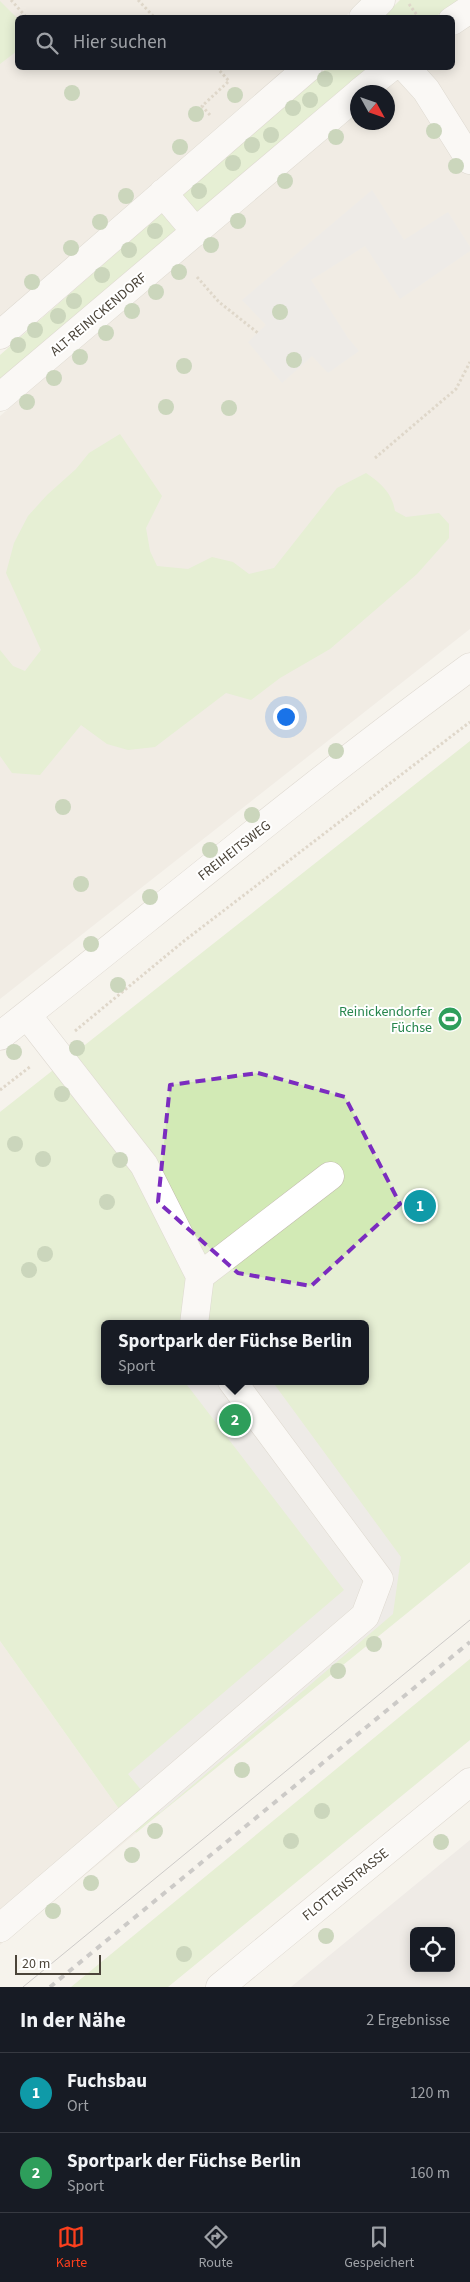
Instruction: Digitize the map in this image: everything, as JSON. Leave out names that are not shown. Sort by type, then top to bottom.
[{"type":"street","points":[[366,15],[381,0]]},
{"type":"street","points":[[455,19],[470,9]]},
{"type":"street","points":[[0,335],[306,70]]},
{"type":"street","name":"ALT-REINICKENDORF","points":[[370,85],[388,70]]},
{"type":"street","points":[[408,70],[426,90],[470,160]]},
{"type":"street","name":"ALT-REINICKENDORF","points":[[0,397],[350,102]]},
{"type":"street","points":[[163,193],[196,232]]},
{"type":"street","name":"FREIHEITSWEG","points":[[0,1036],[231,852],[470,667]]},
{"type":"street","points":[[27,1015],[144,1164],[200,1276],[194,1320]]},
{"type":"street","points":[[200,1276],[330,1176]]},
{"type":"street","points":[[0,1928],[365,1616],[379,1579],[235,1385]]},
{"type":"street","name":"FLOTTENSTRASSE","points":[[220,1987],[470,1782]]},
{"type":"path","points":[[11,0],[24,15]]},
{"type":"path","points":[[138,0],[152,15]]},
{"type":"path","points":[[407,0],[417,15]]},
{"type":"path","points":[[219,70],[229,81],[202,106],[227,138]]},
{"type":"path","points":[[198,277],[218,302],[258,333]]},
{"type":"path","points":[[375,458],[456,389],[470,362]]},
{"type":"path","points":[[0,1090],[184,941],[470,722]]},
{"type":"highlighted area","points":[[258,1073],[345,1097],[400,1204],[311,1286],[238,1273],[158,1202],[170,1085]]},
{"type":"shaded area","points":[[0,0],[362,0],[347,15],[15,15],[15,70],[285,70],[0,319]]},
{"type":"shaded area","points":[[470,21],[470,629],[0,999],[0,416],[350,117],[350,130],[395,130],[395,85],[389,85],[408,70],[455,70],[455,32]]},
{"type":"shaded area","points":[[372,190],[404,240],[448,212],[470,247],[470,251],[400,299],[365,246],[311,280],[348,338],[359,351],[328,373],[312,356],[282,383],[248,342],[266,325],[242,300]]},
{"type":"shaded area","points":[[187,1385],[275,1385],[401,1557],[393,1614],[160,1813],[128,1774],[344,1590]]},
{"type":"shaded area","points":[[0,1641],[136,1833],[0,1945]]},
{"type":"shaded area","points":[[470,1840],[470,1987],[291,1987]]},
{"type":"green space","points":[[400,0],[461,0],[438,15],[385,15]]},
{"type":"green space","points":[[0,1],[15,16],[15,53],[0,64]]},
{"type":"green space","points":[[325,70],[368,70],[350,85],[0,383],[0,355]]},
{"type":"green space","points":[[120,434],[162,496],[146,528],[150,551],[157,566],[188,569],[212,557],[233,562],[249,574],[274,568],[337,488],[366,473],[385,489],[394,505],[395,511],[406,517],[439,513],[449,524],[449,538],[417,574],[330,649],[280,678],[251,700],[226,693],[155,747],[128,750],[107,744],[81,725],[40,775],[12,773],[0,756],[0,650],[13,666],[25,671],[41,650],[6,573],[14,543],[28,516],[47,495],[76,469],[89,453]]},
{"type":"green space","points":[[470,741],[470,1562],[136,1833],[0,1641],[0,1112]]},
{"type":"green space","points":[[470,1659],[470,1740],[168,1987],[71,1987]]},
{"type":"tram line","points":[[23,1987],[470,1620]]},
{"type":"railway","points":[[50,1987],[470,1642]]},
{"type":"place","name":"Reinickendorfer Füchse","points":[[450,1019]]},
{"type":"place","name":"Fuchsbau","points":[[420,1206]]},
{"type":"place","name":"Sportpark der Füchse Berlin","points":[[235,1420]]}]
